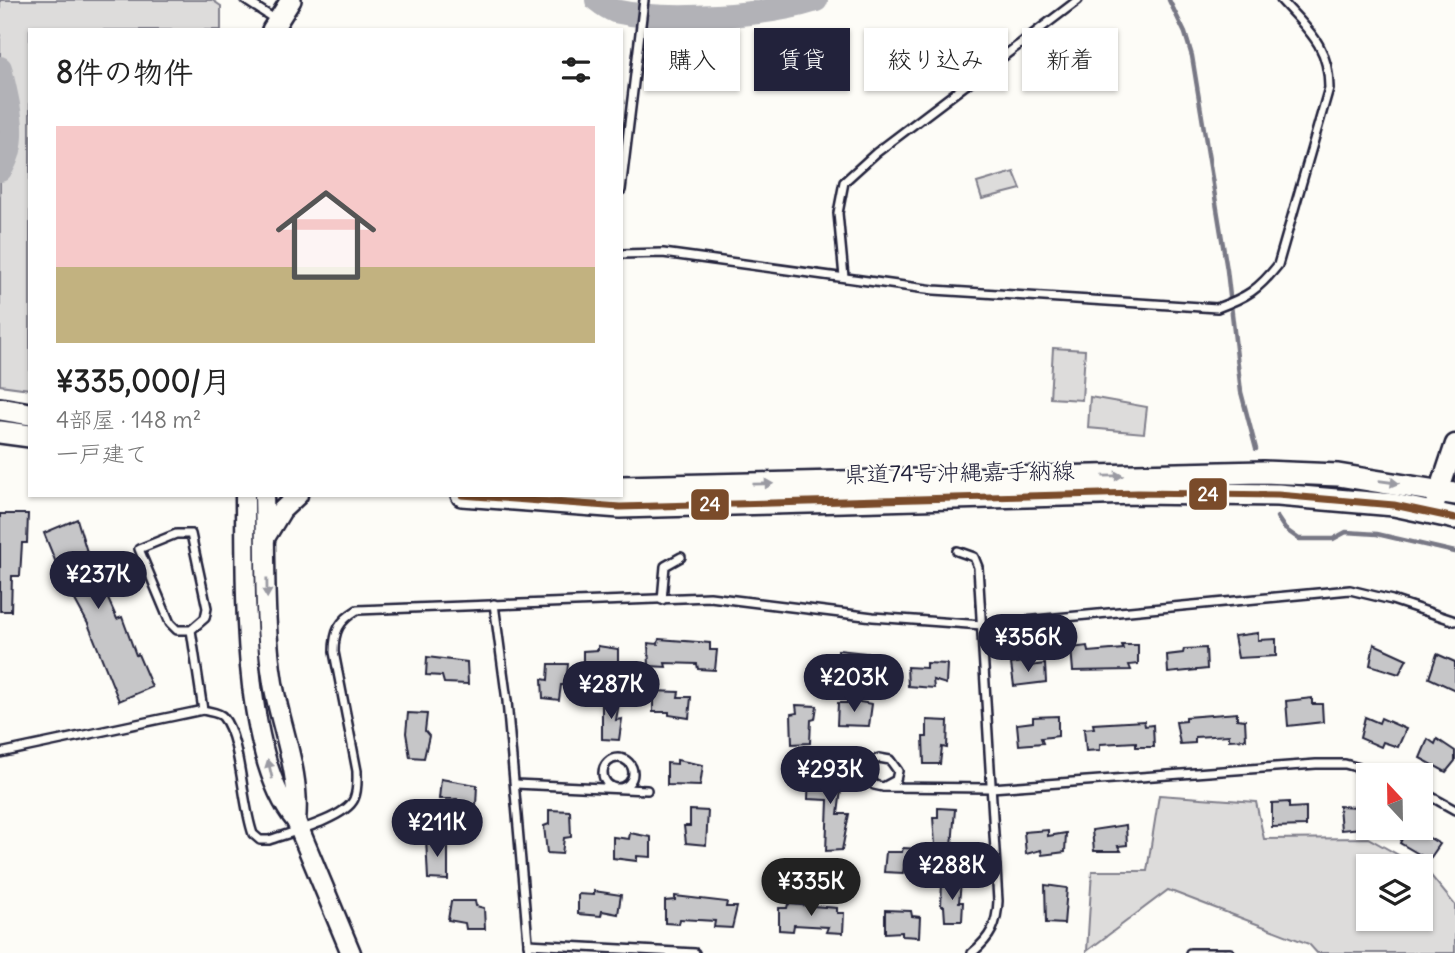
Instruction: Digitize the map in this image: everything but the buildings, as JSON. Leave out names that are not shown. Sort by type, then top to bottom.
[{"type":"main road","points":[[275,25],[291,0]]},
{"type":"main road","points":[[0,409],[28,414]]},
{"type":"main road","points":[[0,432],[28,436]]},
{"type":"main road","name":"県道74号沖縄嘉手納線","points":[[623,487],[1263,472],[1338,475],[1447,492]]},
{"type":"main road","name":"県道74号沖縄嘉手納線","points":[[491,497],[621,506],[1138,494],[1278,495],[1432,511],[1455,517]]},
{"type":"street","points":[[1432,511],[1447,492],[1455,444]]},
{"type":"street","points":[[233,497],[246,523]]},
{"type":"street","points":[[246,497],[245,582],[252,691],[281,803],[298,825],[351,953]]},
{"type":"street","points":[[264,497],[269,651],[274,686],[299,797],[298,825]]},
{"type":"street","points":[[265,538],[282,510],[296,497]]},
{"type":"lane","points":[[245,0],[275,25]]},
{"type":"lane","points":[[844,277],[838,213],[844,182],[876,153],[1078,0]]},
{"type":"lane","points":[[623,254],[663,253],[934,290],[1217,308],[1242,299],[1260,288],[1278,265],[1329,88],[1329,66],[1321,44],[1281,0]]},
{"type":"lane","points":[[623,176],[634,101],[643,3]]},
{"type":"lane","points":[[176,534],[191,534],[207,608],[205,618],[191,629],[177,630],[170,623],[139,549],[176,534]]},
{"type":"lane","points":[[957,551],[974,557],[978,567],[998,915],[995,927],[986,942],[972,953]]},
{"type":"lane","points":[[662,600],[665,566],[681,557]]},
{"type":"lane","points":[[0,753],[203,710],[222,715],[234,747],[253,834],[260,840],[270,840],[298,825],[341,812],[354,802],[358,786],[334,652],[334,635],[342,619],[357,610],[710,597],[873,617],[982,625],[1350,590],[1392,600],[1455,621]]},
{"type":"lane","points":[[494,604],[515,784],[529,953]]},
{"type":"lane","points":[[191,629],[203,710]]},
{"type":"lane","points":[[618,758],[628,762],[633,771],[629,784],[618,789],[609,787],[602,776],[607,762],[618,758]]},
{"type":"lane","points":[[883,788],[896,780],[898,771],[890,760],[879,758],[872,762],[868,774],[874,785],[883,788],[991,788],[1316,764],[1345,764],[1356,767]]},
{"type":"lane","points":[[515,784],[647,790]]},
{"type":"lane","points":[[1433,798],[1455,810]]},
{"type":"lane","points":[[528,944],[695,953]]},
{"type":"lane","points":[[1190,953],[1230,953]]},
{"type":"shaded area","points":[[0,0],[212,0],[221,6],[221,28],[28,28],[28,389],[0,385]]},
{"type":"shaded area","points":[[1014,172],[1021,189],[982,199],[977,183]]},
{"type":"shaded area","points":[[1053,348],[1085,350],[1082,400],[1050,398]]},
{"type":"shaded area","points":[[1090,397],[1147,407],[1144,433],[1088,428]]},
{"type":"shaded area","points":[[1159,795],[1256,802],[1264,839],[1356,838],[1372,840],[1397,854],[1356,854],[1356,931],[1433,931],[1433,878],[1455,905],[1455,953],[1317,953],[1309,944],[1168,890],[1087,951],[1092,871],[1147,871]]},
{"type":"waterway","points":[[597,0],[615,11],[661,17],[744,14],[816,0]]},
{"type":"waterway","points":[[1169,0],[1185,33],[1192,56],[1227,270],[1241,392],[1256,449]]},
{"type":"waterway","points":[[0,68],[9,107],[11,134],[10,146],[0,170]]},
{"type":"waterway","points":[[1277,517],[1285,529],[1299,539],[1333,539],[1346,532],[1377,534],[1455,552]]},
{"type":"transit line","name":"24","points":[[488,497],[620,507],[1138,493],[1278,495],[1394,505],[1455,518]]}]
